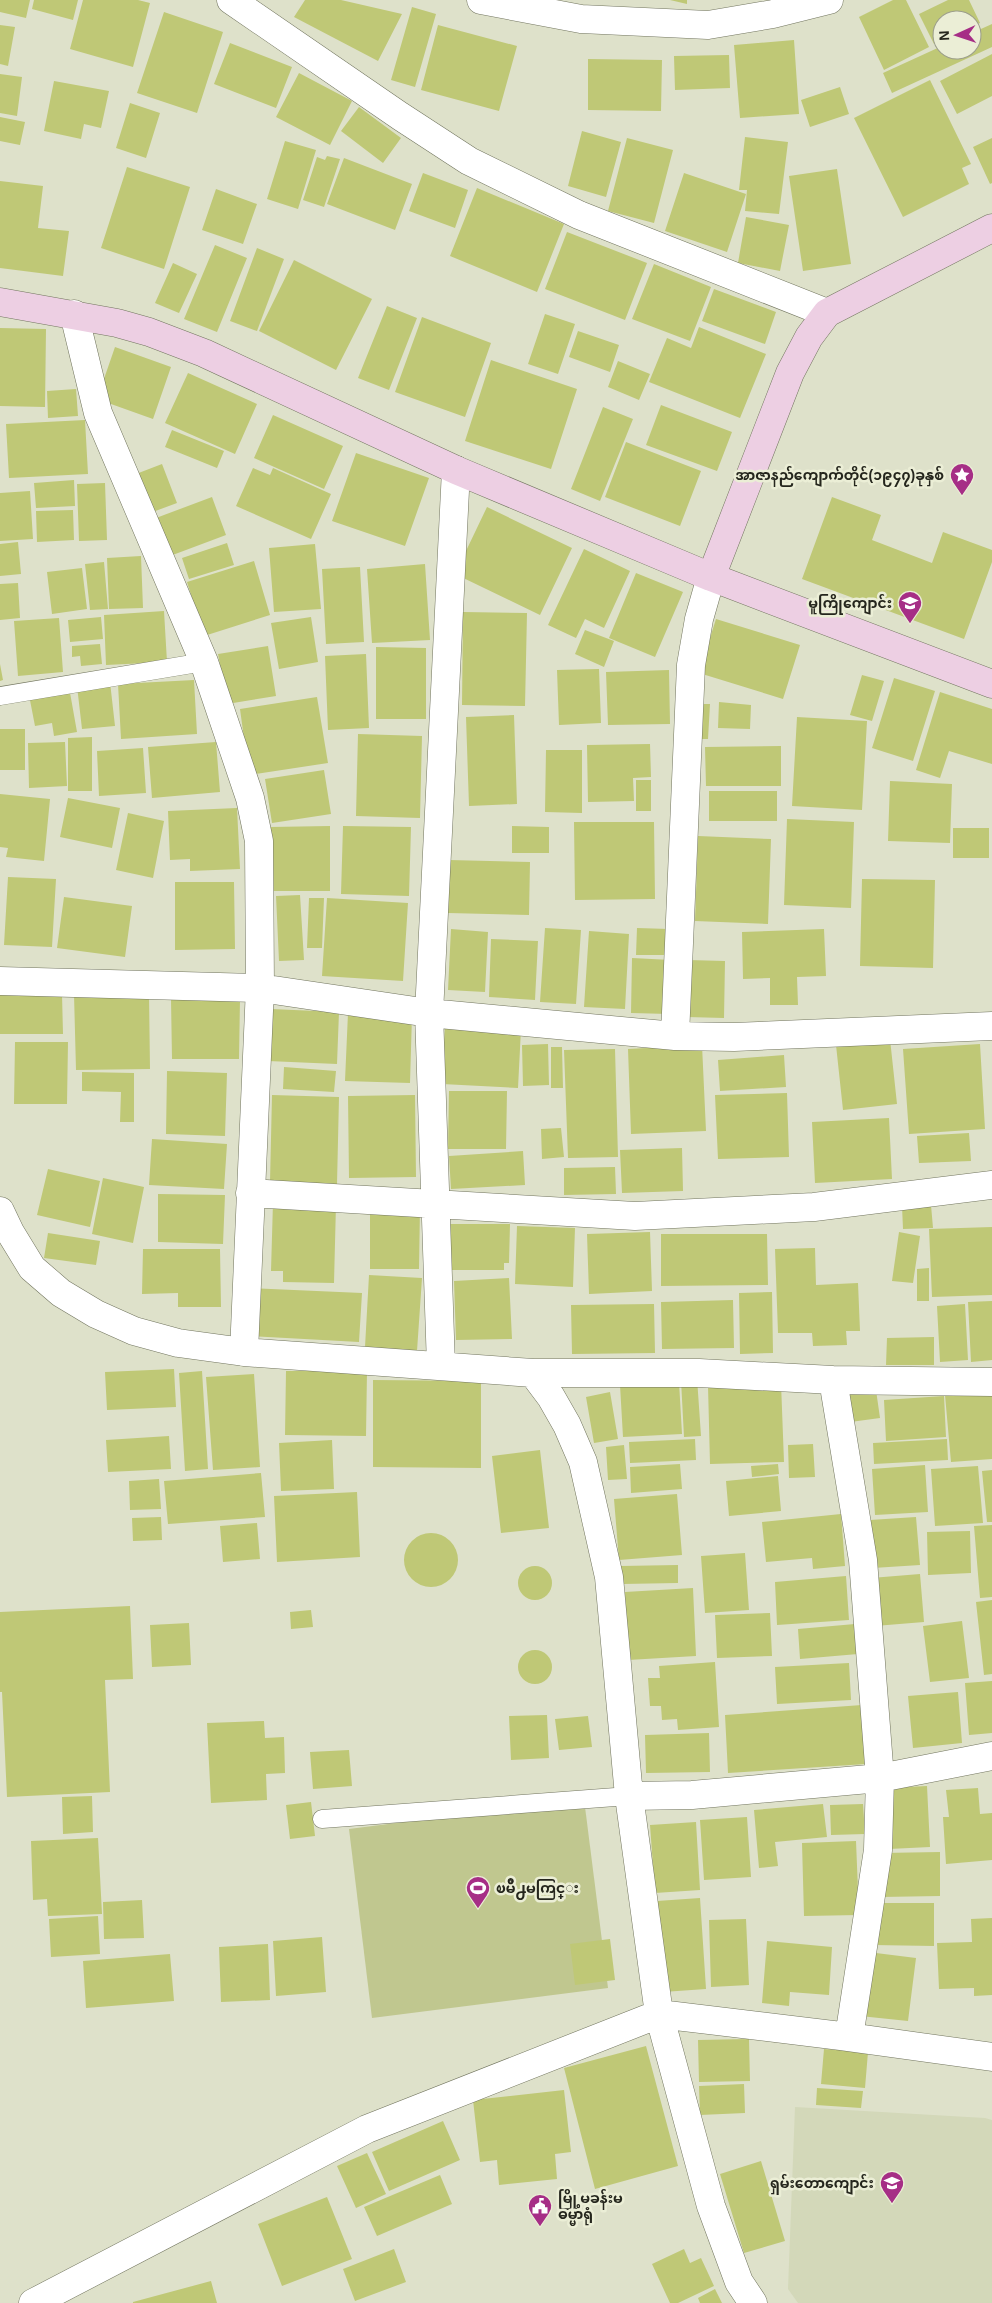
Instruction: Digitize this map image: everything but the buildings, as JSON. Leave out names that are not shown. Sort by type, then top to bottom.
[{"type":"main road","points":[[711,577],[790,373],[810,337],[827,313],[992,228]]},
{"type":"main road","points":[[0,302],[74,314],[141,329],[204,354],[456,470],[711,577],[992,684]]},
{"type":"street","points":[[232,0],[400,116],[469,161],[579,215],[827,313]]},
{"type":"street","points":[[481,0],[581,20],[710,12],[773,14],[828,0]]},
{"type":"street","points":[[74,314],[98,413],[204,662],[250,798],[259,841],[260,988],[244,1352]]},
{"type":"street","points":[[441,1366],[429,1013],[456,470]]},
{"type":"street","points":[[675,1036],[691,665],[699,619],[711,577]]},
{"type":"street","points":[[0,981],[260,988],[429,1013],[675,1036],[734,1037],[992,1026]]},
{"type":"street","points":[[250,1193],[636,1216],[814,1208],[992,1185]]},
{"type":"street","points":[[0,1210],[10,1232],[32,1268],[60,1292],[96,1314],[134,1331],[178,1343],[244,1352],[533,1373],[699,1373],[833,1380],[992,1382]]},
{"type":"street","points":[[533,1373],[551,1397],[567,1425],[583,1462],[609,1577],[629,1796],[659,2014],[710,2206],[739,2282],[753,2303]]},
{"type":"street","points":[[833,1380],[862,1560],[880,1778],[878,1850],[849,2037]]},
{"type":"street","points":[[629,1796],[692,1795],[880,1778],[992,1756]]},
{"type":"street","points":[[33,2303],[367,2129],[659,2014],[849,2037],[992,2057]]},
{"type":"lane","points":[[0,696],[204,662]]},
{"type":"lane","points":[[322,1819],[629,1796]]},
{"type":"shaded area","name":"ရှမ်းတောကျောင်း","points":[[795,2107],[985,2118],[992,2120],[992,2303],[798,2303],[788,2289]]},
{"type":"green space","name":"ၿမိဳ႕မကြင္း","points":[[584,1799],[608,1988],[372,2018],[349,1829]]},
{"type":"place","name":"အာဇာနည်ကျောက်တိုင်(၁၉၄၇)ခုနှစ်","points":[[962,496]]},
{"type":"place","name":"မူကြိုကျောင်း","points":[[910,624]]},
{"type":"place","name":"ၿမိဳ႕မကြင္း","points":[[478,1909]]},
{"type":"place","name":"ရှမ်းတောကျောင်း","points":[[892,2204]]},
{"type":"place","name":"မြို့မခန်းမ ဓမ္မာရုံ","points":[[540,2227]]}]
